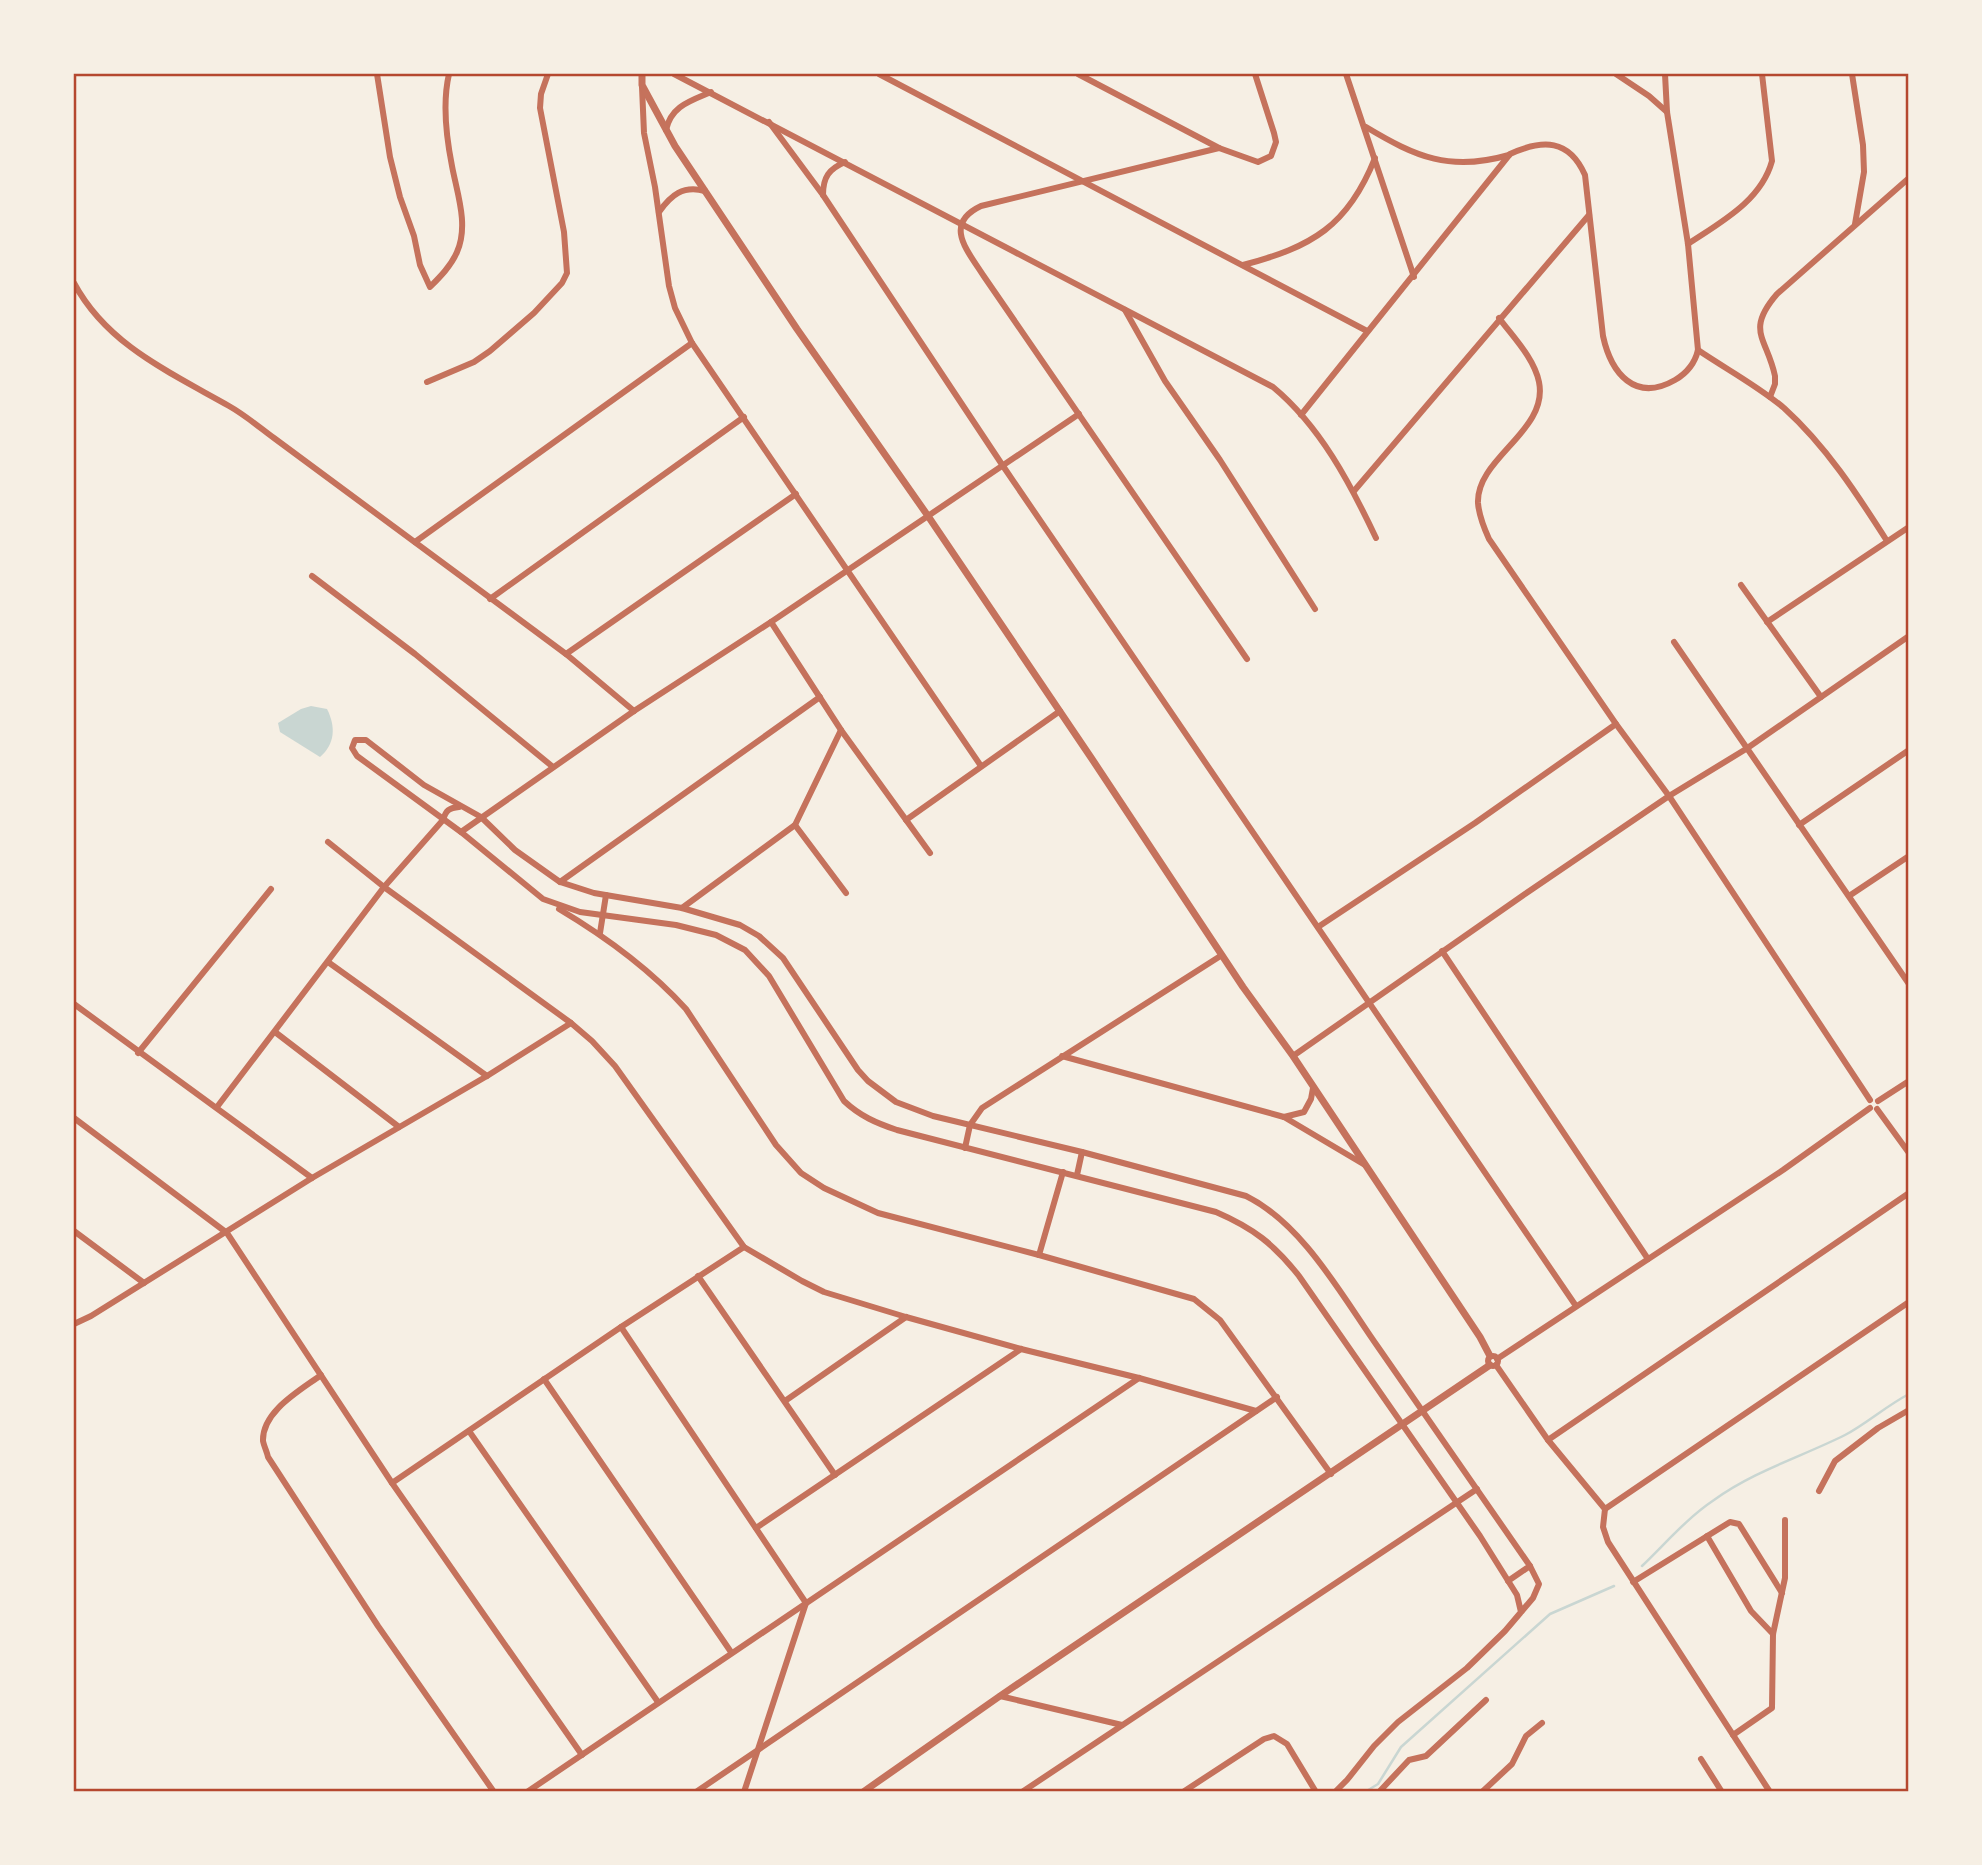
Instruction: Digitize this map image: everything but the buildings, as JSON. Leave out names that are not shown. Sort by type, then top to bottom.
[{"type":"street","points":[[377,74],[393,170],[414,236],[420,265],[430,287],[452,260],[461,240],[460,205],[445,106],[449,74]]},
{"type":"street","points":[[427,382],[474,362],[490,351],[534,313],[562,283],[567,273],[564,232],[540,108],[541,94],[548,74]]},
{"type":"street","points":[[642,74],[644,133],[669,286],[675,308],[692,343],[981,766]]},
{"type":"street","points":[[674,74],[962,222],[1273,387],[1301,415],[1350,482],[1376,538]]},
{"type":"street","points":[[879,74],[1367,331]]},
{"type":"street","points":[[1078,74],[1219,148],[1258,162],[1271,156],[1275,148],[1275,132],[1255,74]]},
{"type":"street","points":[[1346,74],[1366,127],[1414,277]]},
{"type":"street","points":[[1616,74],[1667,112]]},
{"type":"street","points":[[1366,127],[1394,144],[1436,160],[1454,163],[1474,162],[1543,144],[1558,146],[1571,153],[1580,162],[1586,175],[1607,356],[1613,366],[1633,384],[1649,388],[1667,385],[1680,377],[1695,359],[1698,350],[1688,244],[1667,112],[1665,74]]},
{"type":"street","points":[[1688,244],[1729,217],[1748,200],[1768,175],[1772,161],[1762,74]]},
{"type":"street","points":[[1852,74],[1863,145],[1864,172],[1855,225]]},
{"type":"street","points":[[642,85],[666,130],[797,329],[928,516],[1222,955],[1293,1056],[1480,1337],[1493,1361],[1548,1440],[1605,1509],[1603,1527],[1608,1542],[1770,1791]]},
{"type":"street","points":[[666,130],[669,116],[679,107],[712,92]]},
{"type":"street","points":[[769,122],[823,195],[1003,466],[1576,1306]]},
{"type":"street","points":[[1219,148],[981,206],[962,222],[960,234],[969,254],[1247,659]]},
{"type":"street","points":[[1301,415],[1510,154]]},
{"type":"street","points":[[1243,265],[1299,248],[1322,233],[1355,198],[1376,158]]},
{"type":"street","points":[[823,195],[823,183],[828,172],[845,162]]},
{"type":"street","points":[[1770,397],[1775,376],[1759,329],[1765,307],[1909,178]]},
{"type":"street","points":[[659,212],[671,196],[680,191],[705,191]]},
{"type":"street","points":[[1354,491],[1499,318],[1590,215]]},
{"type":"street","points":[[74,283],[85,304],[133,350],[179,380],[232,408],[566,654],[634,711]]},
{"type":"street","points":[[1123,308],[1165,381],[1220,460],[1315,609]]},
{"type":"street","points":[[1499,318],[1535,371],[1540,398],[1533,416],[1488,473],[1481,486],[1478,501],[1489,539],[1616,724],[1669,796],[1874,1105],[1909,1153]]},
{"type":"street","points":[[415,542],[692,343]]},
{"type":"street","points":[[1698,350],[1770,397],[1795,419],[1834,463],[1887,541]]},
{"type":"street","points":[[461,832],[634,711],[1079,414]]},
{"type":"street","points":[[490,599],[744,417]]},
{"type":"street","points":[[566,654],[796,494]]},
{"type":"street","points":[[1767,622],[1909,527]]},
{"type":"street","points":[[312,576],[415,654],[553,767]]},
{"type":"street","points":[[1741,584],[1821,697]]},
{"type":"street","points":[[771,622],[841,730],[930,853]]},
{"type":"street","points":[[1293,1056],[1669,796],[1746,749],[1909,636]]},
{"type":"street","points":[[1674,642],[1909,984]]},
{"type":"street","points":[[560,882],[820,697]]},
{"type":"street","points":[[906,820],[1060,712]]},
{"type":"street","points":[[1318,927],[1475,823],[1616,724]]},
{"type":"street","points":[[682,908],[795,825],[841,730]]},
{"type":"street","points":[[1331,1474],[1220,1320],[1195,1299],[878,1213],[824,1188],[801,1173],[787,1159],[760,1121],[685,1009],[649,971],[600,933],[543,899],[461,832],[354,753],[352,748],[355,740],[366,740],[424,785],[481,817],[516,850],[560,882],[606,895],[682,908],[740,925],[773,947],[796,976],[848,1058],[876,1088],[896,1102],[970,1125],[1246,1196],[1276,1213],[1319,1263],[1478,1489],[1530,1566],[1539,1584],[1534,1598],[1505,1631],[1467,1668],[1398,1722],[1374,1746],[1348,1780],[1335,1791]]},
{"type":"street","points":[[1799,825],[1909,750]]},
{"type":"street","points":[[217,1107],[384,887],[443,820],[446,812],[450,808],[461,806]]},
{"type":"street","points":[[795,825],[846,893]]},
{"type":"street","points":[[328,842],[384,887],[592,1041],[615,1066],[744,1247],[824,1292],[1021,1349],[1256,1411]]},
{"type":"street","points":[[1849,896],[1909,856]]},
{"type":"street","points":[[138,1053],[271,889]]},
{"type":"street","points":[[600,933],[606,895]]},
{"type":"street","points":[[543,899],[580,912],[676,925],[716,935],[745,950],[769,976],[835,1088],[855,1112],[897,1130],[1216,1212],[1256,1231],[1279,1251],[1299,1276],[1480,1536],[1517,1595],[1521,1612]]},
{"type":"street","points":[[1442,951],[1648,1259]]},
{"type":"street","points":[[965,1147],[970,1125],[982,1108],[1222,955]]},
{"type":"street","points":[[328,962],[486,1076]]},
{"type":"street","points":[[1901,973],[1909,968]]},
{"type":"street","points":[[74,1003],[138,1053],[217,1107],[312,1178]]},
{"type":"street","points":[[74,1324],[571,1023]]},
{"type":"street","points":[[275,1032],[399,1127]]},
{"type":"street","points":[[1062,1056],[1284,1118],[1365,1165]]},
{"type":"street","points":[[863,1791],[1402,1426],[1493,1361],[1783,1170],[1909,1081]]},
{"type":"street","points":[[1284,1118],[1304,1112],[1313,1088]]},
{"type":"street","points":[[74,1118],[227,1233],[392,1483],[582,1755]]},
{"type":"street","points":[[1077,1175],[1082,1152]]},
{"type":"street","points":[[1039,1255],[1063,1172]]},
{"type":"street","points":[[1548,1440],[1909,1193]]},
{"type":"street","points":[[74,1231],[144,1283]]},
{"type":"street","points":[[392,1483],[744,1247]]},
{"type":"street","points":[[698,1276],[835,1475]]},
{"type":"street","points":[[1605,1509],[1909,1302]]},
{"type":"street","points":[[785,1401],[906,1317]]},
{"type":"street","points":[[621,1327],[806,1603]]},
{"type":"street","points":[[756,1528],[1021,1349]]},
{"type":"street","points":[[321,1375],[276,1412],[266,1427],[263,1441],[268,1457],[377,1626],[494,1791]]},
{"type":"street","points":[[527,1791],[1139,1378]]},
{"type":"street","points":[[544,1379],[731,1652]]},
{"type":"street","points":[[696,1791],[1277,1397]]},
{"type":"street","points":[[1819,1491],[1835,1461],[1878,1428],[1909,1410]]},
{"type":"street","points":[[469,1431],[658,1702]]},
{"type":"street","points":[[1022,1791],[1478,1489]]},
{"type":"street","points":[[1733,1735],[1772,1708],[1773,1634],[1785,1578],[1785,1520]]},
{"type":"street","points":[[1633,1582],[1730,1522],[1739,1524],[1782,1593]]},
{"type":"street","points":[[1707,1536],[1751,1611],[1773,1634]]},
{"type":"street","points":[[1508,1581],[1530,1566]]},
{"type":"street","points":[[744,1791],[806,1603]]},
{"type":"street","points":[[1000,1696],[1122,1725]]},
{"type":"street","points":[[1379,1791],[1409,1760],[1426,1756],[1486,1700]]},
{"type":"street","points":[[1482,1791],[1512,1764],[1526,1736],[1542,1723]]},
{"type":"street","points":[[1183,1791],[1264,1739],[1274,1736],[1287,1744],[1316,1791]]},
{"type":"street","points":[[1701,1759],[1722,1791]]},
{"type":"shaded area","points":[[311,706],[327,709],[332,722],[329,747],[320,757],[280,732],[278,723]]},
{"type":"waterway","points":[[1642,1566],[1704,1507],[1729,1490],[1761,1472],[1845,1435],[1909,1394]]},
{"type":"waterway","points":[[1365,1792],[1378,1784],[1401,1747],[1550,1614],[1614,1586]]}]
